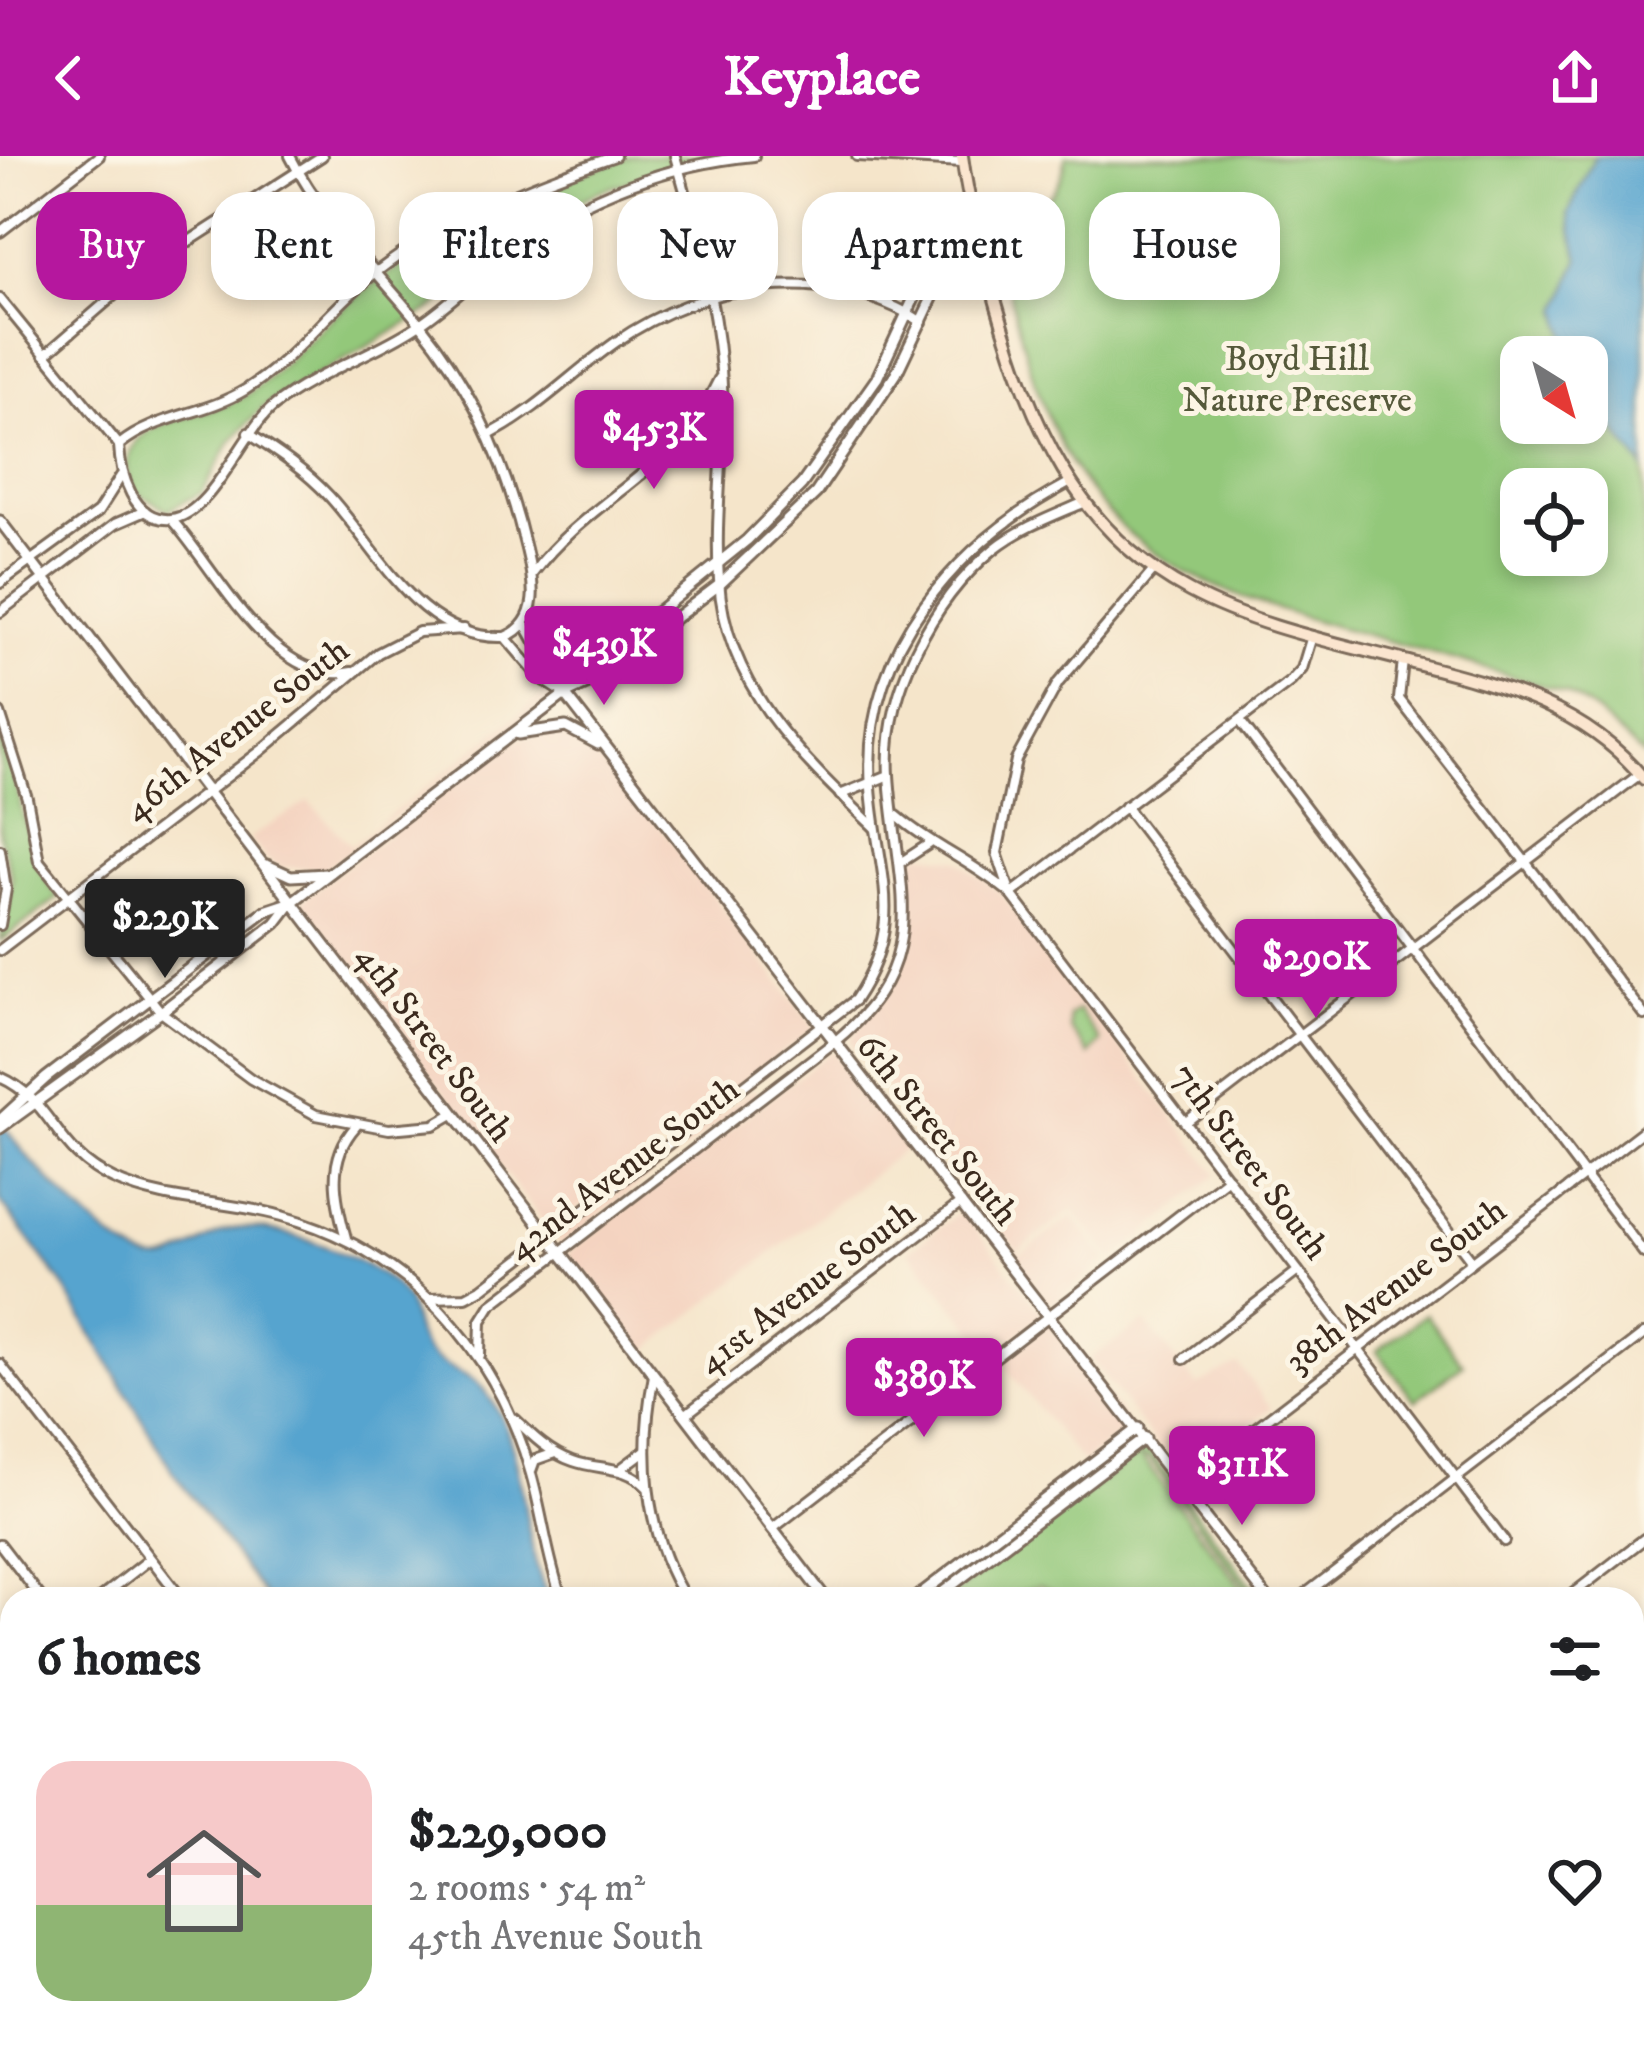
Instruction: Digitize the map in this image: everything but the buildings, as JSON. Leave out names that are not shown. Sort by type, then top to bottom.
[{"type":"main road","points":[[962,159],[968,192]]},
{"type":"main road","points":[[996,300],[1034,419],[1069,483],[1154,570],[1221,606],[1540,700],[1593,731],[1642,776]]},
{"type":"street","points":[[0,232],[99,156]]},
{"type":"street","points":[[290,156],[313,192]]},
{"type":"street","points":[[45,355],[141,272],[322,156]]},
{"type":"street","points":[[248,433],[303,470],[331,498],[405,591],[464,629],[505,637],[525,624],[532,610],[532,574],[515,502],[489,435],[420,324],[375,273],[510,194],[615,156]]},
{"type":"street","points":[[675,156],[685,192]]},
{"type":"street","points":[[171,519],[207,496],[248,433],[290,394],[420,324],[539,230],[603,196],[679,168],[754,156]]},
{"type":"street","points":[[857,156],[962,159]]},
{"type":"street","points":[[778,290],[825,287],[908,313],[922,322]]},
{"type":"street","points":[[0,299],[92,406],[119,445],[121,476],[146,510],[171,519],[281,653],[319,672],[358,670]]},
{"type":"street","points":[[119,445],[150,424],[245,390],[345,300]]},
{"type":"street","points":[[489,435],[539,408],[628,334],[699,300]]},
{"type":"street","points":[[711,300],[722,374],[719,585],[755,693],[800,756],[875,828]]},
{"type":"street","points":[[565,694],[582,673],[778,511],[828,452],[877,378],[915,300]]},
{"type":"street","points":[[1,1125],[39,1104],[509,736],[565,694],[591,682],[719,585],[785,525],[844,457],[932,300]]},
{"type":"street","points":[[532,574],[553,547],[697,425],[722,374]]},
{"type":"street","points":[[676,446],[703,434],[723,451]]},
{"type":"street","points":[[0,583],[98,512],[121,476]]},
{"type":"street","name":"42nd Avenue South","points":[[429,1298],[466,1297],[855,1000],[880,956],[888,895],[870,779],[883,691],[926,600],[995,527],[1069,483]]},
{"type":"street","name":"42nd Avenue South","points":[[480,1355],[481,1322],[491,1305],[833,1043],[872,1007],[889,981],[907,911],[889,775],[899,695],[937,614],[994,549],[1083,502]]},
{"type":"street","points":[[0,612],[128,515],[146,510]]},
{"type":"street","name":"4th Street South","points":[[0,521],[817,1587]]},
{"type":"street","points":[[1154,570],[1058,682],[1016,760],[997,853],[1011,894],[1302,669],[1312,634]]},
{"type":"street","name":"6th Street South","points":[[525,624],[565,694],[1259,1587]]},
{"type":"street","name":"46th Avenue South","points":[[0,950],[358,670],[418,632],[464,629]]},
{"type":"street","name":"6th Street South","points":[[505,637],[540,678],[565,694]]},
{"type":"street","points":[[1402,660],[1400,699],[1644,1015]]},
{"type":"street","points":[[0,713],[23,780],[39,861],[64,898],[161,1012],[283,1099],[356,1126],[419,1128],[453,1114]]},
{"type":"street","points":[[1240,721],[1644,1253]]},
{"type":"street","points":[[509,736],[566,727],[608,750]]},
{"type":"street","points":[[840,795],[889,775]]},
{"type":"street","points":[[1186,1122],[1642,776]]},
{"type":"street","points":[[1125,806],[1472,1261]]},
{"type":"street","name":"7th Street South","points":[[895,814],[928,844],[974,865],[1011,894],[1504,1541]]},
{"type":"street","points":[[902,861],[928,844]]},
{"type":"street","points":[[0,850],[6,889],[0,925]]},
{"type":"street","points":[[263,863],[292,876],[329,874]]},
{"type":"street","points":[[1,1125],[29,1093],[265,911],[292,902]]},
{"type":"street","points":[[0,1077],[29,1093],[71,1154],[112,1178],[176,1200],[283,1216],[346,1240],[429,1298],[480,1355],[509,1413],[531,1472],[559,1587]]},
{"type":"street","points":[[754,1081],[764,1096]]},
{"type":"street","points":[[346,1240],[334,1181],[337,1159],[356,1126]]},
{"type":"street","name":"38th Avenue South","points":[[1181,1485],[1644,1130]]},
{"type":"street","points":[[772,1529],[1228,1178]]},
{"type":"street","name":"41st Avenue South","points":[[686,1415],[961,1203]]},
{"type":"street","points":[[1184,1359],[1298,1271]]},
{"type":"street","points":[[1315,1587],[1644,1334]]},
{"type":"street","points":[[0,1364],[173,1587]]},
{"type":"street","points":[[654,1375],[646,1450],[648,1489],[663,1551],[680,1587]]},
{"type":"street","points":[[509,1413],[556,1453],[589,1466],[620,1468],[648,1489]]},
{"type":"street","points":[[930,1587],[1141,1433]]},
{"type":"street","points":[[949,1587],[1141,1433]]},
{"type":"street","points":[[620,1468],[646,1450]]},
{"type":"street","points":[[531,1472],[535,1460],[556,1453]]},
{"type":"street","points":[[1582,1587],[1644,1539]]},
{"type":"street","points":[[0,1544],[33,1587]]},
{"type":"street","points":[[115,1587],[151,1559]]},
{"type":"shaded area","points":[[550,690],[556,694],[326,869],[281,867],[266,859],[250,838],[309,801],[351,846]]},
{"type":"shaded area","points":[[546,732],[574,735],[604,754],[815,1028],[549,1230],[299,903],[511,741]]},
{"type":"shaded area","points":[[919,853],[958,860],[1000,892],[1217,1174],[1113,1260],[1073,1210],[1018,1251],[855,1049],[851,1040],[899,969],[912,914],[908,869]]},
{"type":"shaded area","points":[[832,1051],[909,1146],[643,1353],[567,1254]]},
{"type":"shaded area","points":[[753,1089],[757,1094],[560,1245],[556,1239]]},
{"type":"shaded area","points":[[961,1211],[1043,1314],[993,1353],[909,1251]]},
{"type":"shaded area","points":[[1073,1216],[1107,1260],[1049,1306],[1004,1249],[1010,1246],[1021,1254]]},
{"type":"shaded area","points":[[1050,1322],[1130,1427],[1083,1463],[1000,1361]]},
{"type":"shaded area","points":[[1145,1322],[1197,1385],[1238,1364],[1271,1408],[1181,1477],[1090,1358]]},
{"type":"green space","points":[[633,156],[711,156],[593,194],[536,192]]},
{"type":"green space","name":"Boyd Hill Nature Preserve","points":[[1066,156],[1595,156],[1568,214],[1579,260],[1559,310],[1566,336],[1500,336],[1500,444],[1608,444],[1608,421],[1644,469],[1644,757],[1595,711],[1568,694],[1235,594],[1153,552],[1118,522],[1086,486],[1059,441],[1037,389],[1012,300],[1065,300],[1065,192],[1052,192]]},
{"type":"green space","points":[[399,267],[399,300],[444,300],[265,406],[231,441],[203,492],[168,510],[135,492],[128,460],[137,441],[159,426],[246,395],[353,300],[375,300],[375,283]]},
{"type":"green space","points":[[0,733],[29,838],[58,898],[1,941],[12,878],[0,836]]},
{"type":"green space","points":[[1078,1010],[1100,1042],[1089,1055],[1070,1029],[1069,1016]]},
{"type":"green space","points":[[1425,1314],[1463,1364],[1415,1401],[1377,1351]]},
{"type":"green space","points":[[1144,1445],[1253,1587],[1246,1587],[1150,1460],[1134,1453]]},
{"type":"green space","points":[[1141,1457],[1241,1587],[963,1587],[1132,1458]]},
{"type":"water","points":[[1595,156],[1644,156],[1644,469],[1608,421],[1608,336],[1566,336],[1559,310],[1579,260],[1568,214]]},
{"type":"water","points":[[0,1122],[87,1218],[145,1258],[166,1259],[228,1230],[246,1228],[325,1246],[377,1272],[407,1301],[427,1351],[479,1384],[500,1414],[544,1587],[258,1587],[173,1472],[63,1285],[0,1201]]}]
